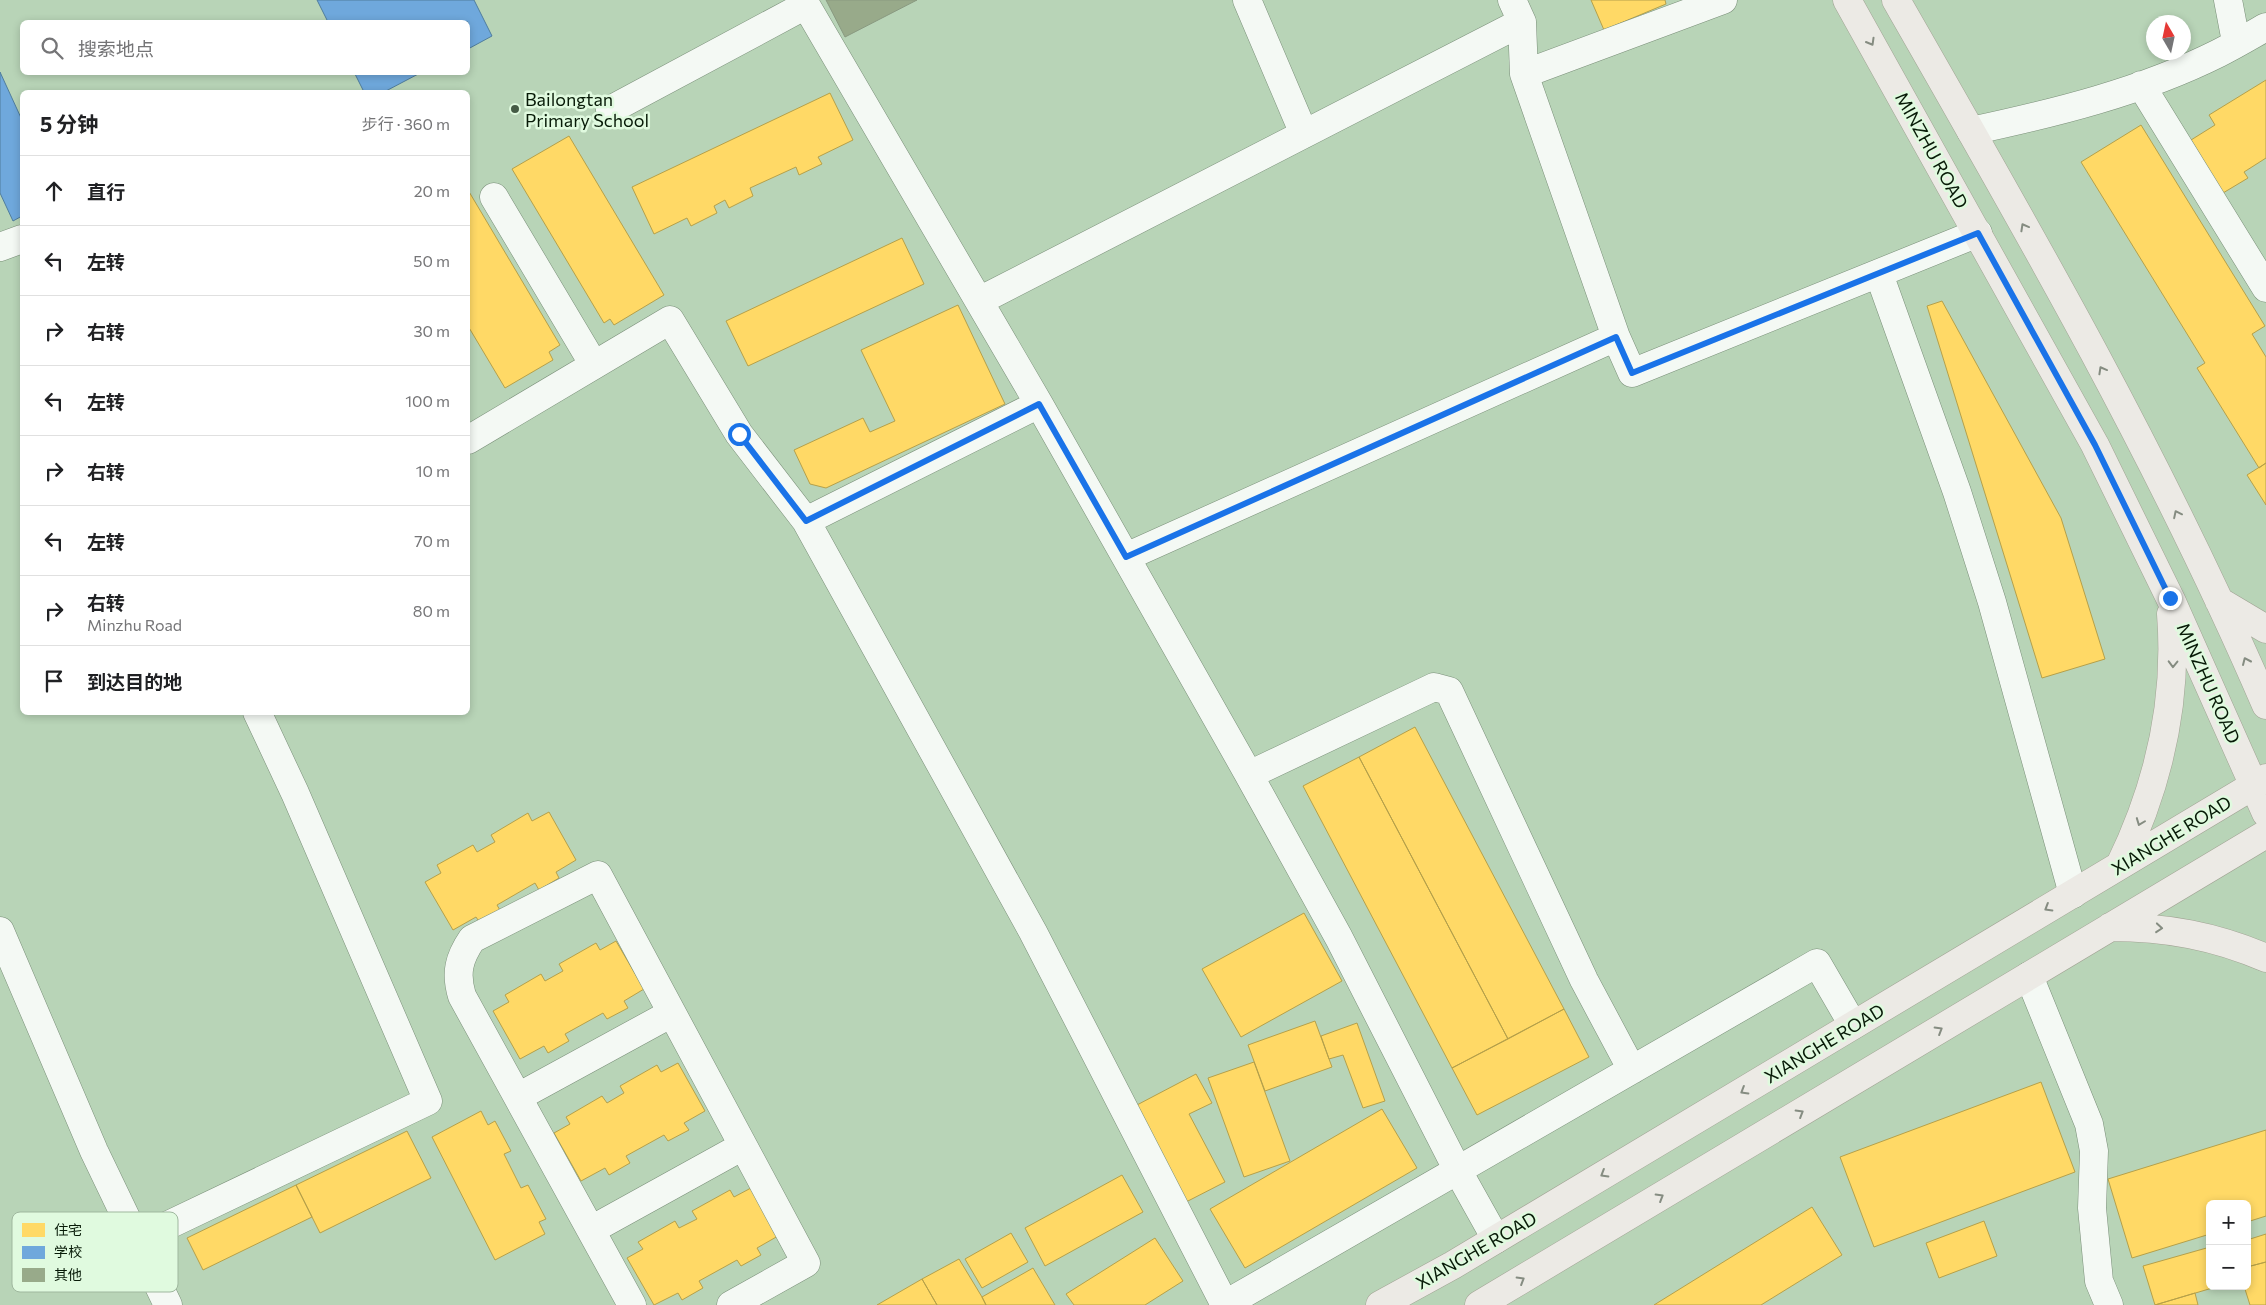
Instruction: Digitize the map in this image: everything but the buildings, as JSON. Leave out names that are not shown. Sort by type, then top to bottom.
[{"type":"main road","name":"MINZHU ROAD","points":[[1847,0],[2095,445],[2260,782],[2266,813]]},
{"type":"main road","points":[[1896,0],[2133,426],[2219,601],[2266,705]]},
{"type":"main road","points":[[2120,865],[2137,830],[2151,794],[2169,718],[2173,638],[2170,598]]},
{"type":"main road","points":[[2219,601],[2266,630]]},
{"type":"main road","name":"XIANGHE ROAD","points":[[1380,1305],[1496,1239],[2260,782]]},
{"type":"main road","points":[[1479,1305],[2266,834]]},
{"type":"main road","points":[[2110,927],[2174,930],[2236,945],[2266,958]]},
{"type":"street","points":[[1247,0],[1304,134]]},
{"type":"street","points":[[1524,74],[1723,0]]},
{"type":"street","points":[[2228,0],[2236,42]]},
{"type":"street","points":[[610,110],[804,2],[1039,404],[1249,774],[1339,938],[1458,1171],[1496,1239]]},
{"type":"street","points":[[979,301],[1304,134],[1517,11],[1524,74],[1616,337],[1632,373],[1978,233]]},
{"type":"street","points":[[1970,131],[2045,115],[2141,85],[2220,53],[2236,42],[2266,28]]},
{"type":"street","points":[[2141,85],[2266,288]]},
{"type":"street","points":[[494,197],[594,364]]},
{"type":"street","points":[[0,247],[20,240]]},
{"type":"street","points":[[1879,274],[1920,382],[1975,547],[2073,894]]},
{"type":"street","points":[[470,439],[670,320],[739,434],[806,521],[1033,932],[1225,1305],[1817,964],[1853,1026]]},
{"type":"street","points":[[1126,557],[1616,337]]},
{"type":"street","points":[[806,521],[1039,404]]},
{"type":"street","points":[[1249,774],[1434,687],[1449,691],[1584,980],[1632,1070]]},
{"type":"street","points":[[178,1220],[428,1102],[296,793],[257,715]]},
{"type":"street","points":[[632,1305],[462,996],[458,984],[460,959],[472,939],[598,874],[806,1263],[732,1305]]},
{"type":"street","points":[[0,931],[94,1151],[123,1212]]},
{"type":"street","points":[[2029,976],[2089,1124],[2094,1151],[2092,1208],[2099,1281],[2109,1305]]},
{"type":"street","points":[[518,1097],[672,1012]]},
{"type":"street","points":[[591,1230],[743,1146]]},
{"type":"street","points":[[162,1292],[168,1305]]},
{"type":"place","name":"Bailongtan Primary School","points":[[515,109]]},
{"type":"route","points":[[739,434],[806,521],[1039,404],[1126,557],[1616,337],[1632,373],[1978,233],[2095,445],[2170,598]]}]
